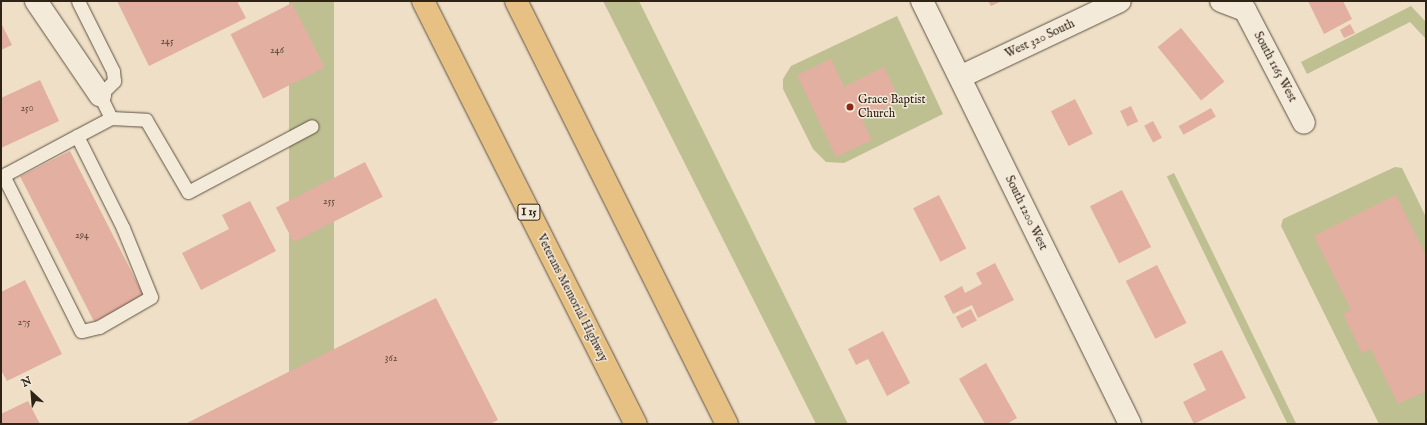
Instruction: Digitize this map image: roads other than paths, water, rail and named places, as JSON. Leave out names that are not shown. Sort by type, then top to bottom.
[{"type":"highway","name":"Veterans Memorial Highway","points":[[423,1],[636,424]]},
{"type":"highway","points":[[516,1],[727,424]]},
{"type":"main road","points":[[36,1],[100,96]]},
{"type":"main road","name":"South 1200 West","points":[[922,1],[1130,424]]},
{"type":"main road","name":"West 320 South","points":[[960,77],[1120,1]]},
{"type":"main road","name":"South 1165 West","points":[[1221,1],[1245,10],[1304,123]]},
{"type":"lane","points":[[78,1],[113,71],[114,81],[100,96],[111,118]]},
{"type":"lane","points":[[77,136],[123,228],[151,297],[99,327],[81,331],[4,178],[77,136],[111,118],[146,120],[188,192],[312,126]]},
{"type":"place","name":"Grace Baptist Church","points":[[850,107]]}]
